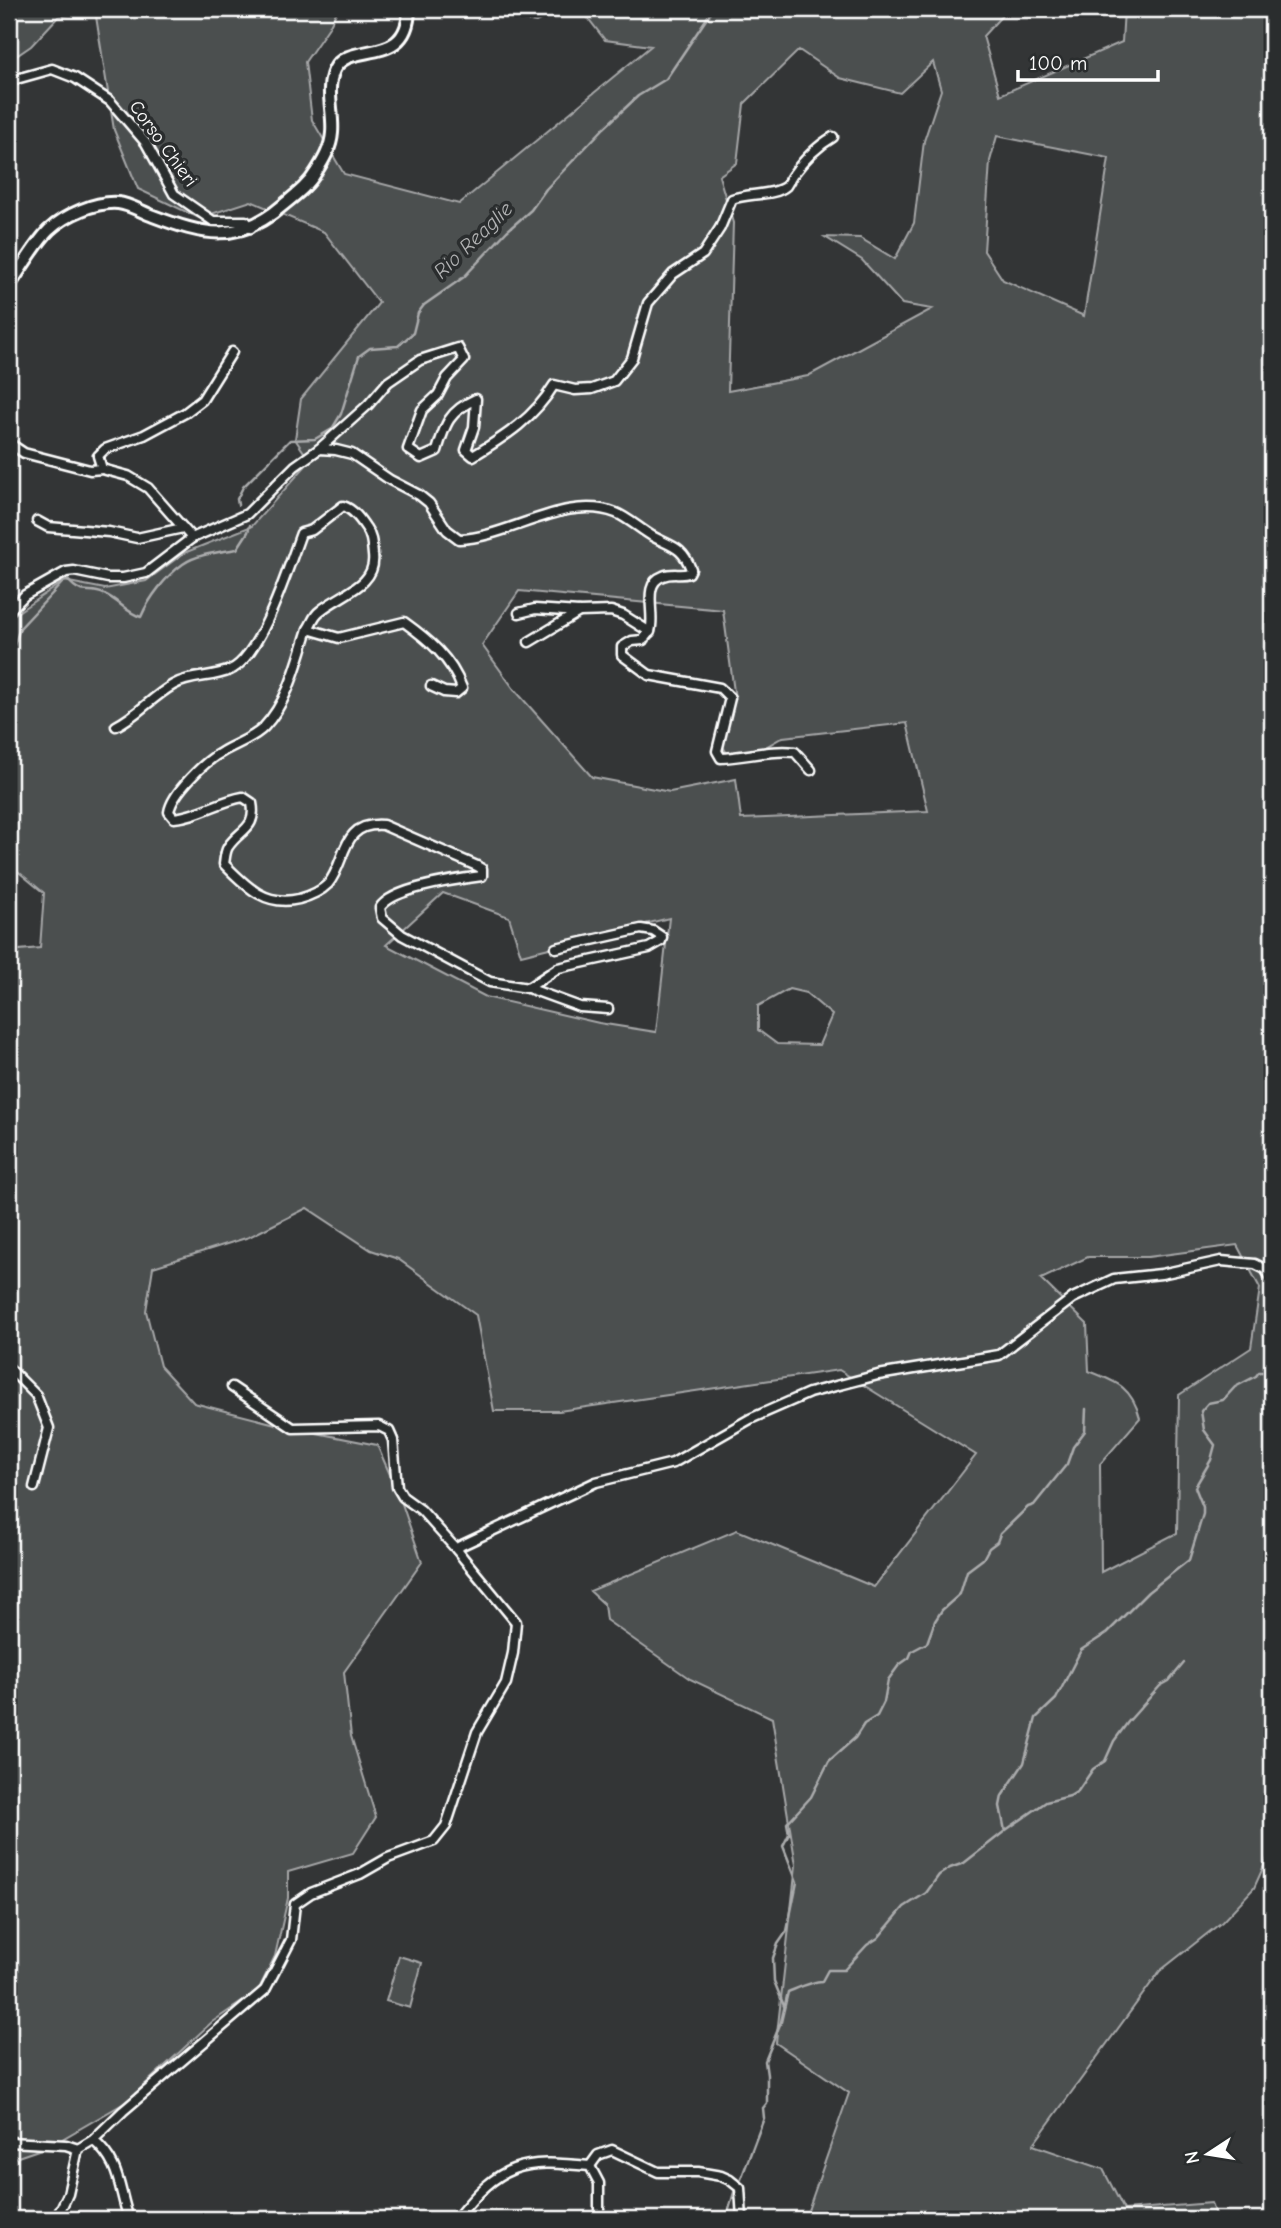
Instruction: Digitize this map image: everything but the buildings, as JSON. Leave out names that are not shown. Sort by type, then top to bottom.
[{"type":"main road","points":[[9,286],[49,230],[68,218],[104,204],[119,203],[183,228],[216,234],[251,228],[272,215],[313,177],[327,153],[332,136],[330,92],[334,71],[346,58],[394,44],[404,32],[408,9]]},
{"type":"street","name":"Corso Chieri","points":[[9,81],[52,69],[75,78],[110,101],[146,143],[174,194],[213,220],[246,221],[251,228]]},
{"type":"street","points":[[9,611],[25,595],[66,572],[74,571],[108,578],[146,573],[192,538],[247,513],[295,466],[319,449],[368,405],[388,382],[420,360],[458,348],[464,359],[447,377],[438,395],[422,410],[408,449],[421,458],[437,451],[446,421],[462,405],[476,399],[474,427],[466,450],[473,456],[522,425],[544,401],[554,385],[575,390],[592,389],[614,381],[632,358],[648,303],[673,274],[703,254],[720,228],[732,199],[745,194],[766,194],[785,188],[819,145],[833,137]]},
{"type":"street","points":[[102,469],[98,457],[105,449],[144,435],[185,413],[202,400],[232,352]]},
{"type":"street","points":[[9,443],[23,453],[90,470],[102,469],[128,476],[148,488],[192,538]]},
{"type":"street","points":[[319,449],[352,454],[390,480],[419,495],[429,503],[447,530],[459,539],[492,534],[528,520],[589,507],[616,513],[678,548],[691,569],[690,573],[684,575],[673,572],[659,577],[653,584],[650,632],[643,640],[632,641],[622,647],[622,655],[649,676],[720,688],[730,698],[717,751],[721,758],[746,757],[780,750],[795,752],[811,770]]},
{"type":"street","points":[[116,726],[133,718],[173,685],[229,671],[241,663],[264,628],[301,533],[312,530],[343,506],[350,508],[368,530],[372,540],[374,564],[371,574],[362,584],[317,613],[308,629],[282,704],[262,730],[218,754],[196,772],[170,803],[169,812],[174,818],[191,817],[243,797],[252,803],[254,812],[250,825],[226,849],[224,864],[245,885],[267,899],[286,902],[313,895],[328,883],[348,840],[371,825],[383,825],[477,866],[482,869],[482,876],[431,884],[384,901],[380,908],[382,918],[402,935],[490,982],[528,988],[580,1007],[608,1009]]},
{"type":"street","points":[[37,521],[48,527],[109,532],[138,538],[183,527]]},
{"type":"street","points":[[519,613],[535,609],[611,611],[650,632]]},
{"type":"street","points":[[530,642],[579,612]]},
{"type":"street","points":[[308,629],[339,638],[404,622],[434,643],[457,673],[463,688],[456,693],[444,692],[431,686]]},
{"type":"street","points":[[528,988],[558,968],[649,948],[661,941],[662,937],[653,931],[641,929],[556,948]]},
{"type":"street","points":[[457,1550],[466,1542],[596,1482],[673,1463],[750,1419],[809,1393],[878,1374],[999,1355],[1073,1298],[1114,1279],[1161,1274],[1221,1261],[1255,1264],[1265,1269],[1272,1279]]},
{"type":"street","points":[[9,1368],[36,1395],[50,1429],[34,1487]]},
{"type":"street","points":[[56,2219],[68,2194],[78,2149],[93,2140],[123,2111],[265,1990],[291,1940],[295,1903],[311,1893],[360,1874],[388,1858],[434,1841],[446,1826],[477,1732],[506,1683],[513,1653],[516,1622],[457,1550],[421,1510],[403,1497],[397,1487],[393,1440],[389,1431],[379,1426],[293,1428],[232,1387]]},
{"type":"street","points":[[93,2140],[106,2152],[117,2173],[129,2219]]},
{"type":"street","points":[[9,2143],[66,2145],[78,2149]]},
{"type":"street","points":[[590,2166],[598,2155],[612,2150],[658,2172],[698,2172],[720,2176],[737,2185],[743,2219]]},
{"type":"street","points":[[456,2219],[498,2176],[514,2166],[553,2162],[590,2166]]},
{"type":"street","points":[[590,2166],[599,2183],[599,2219]]},
{"type":"shaded area","points":[[9,9],[338,9],[305,62],[312,120],[344,174],[459,204],[651,46],[605,40],[581,9],[1008,9],[983,36],[1000,95],[1122,42],[1124,9],[1272,9],[1272,1848],[1254,1888],[1222,1922],[1160,1971],[1033,2145],[1103,2169],[1124,2210],[1211,2203],[1216,2219],[805,2219],[849,2093],[776,2043],[796,1865],[772,1718],[690,1679],[606,1620],[604,1604],[590,1591],[737,1530],[874,1587],[976,1455],[839,1370],[559,1411],[494,1411],[476,1315],[398,1259],[371,1250],[307,1208],[249,1237],[153,1267],[146,1311],[160,1366],[194,1403],[291,1428],[377,1445],[399,1495],[422,1562],[344,1672],[351,1736],[376,1817],[353,1853],[288,1872],[288,1898],[275,1956],[258,1991],[212,2022],[126,2102],[50,2146],[9,2160],[9,951],[40,948],[44,893],[9,864],[9,618],[64,581],[105,589],[146,581],[184,553],[252,526],[310,461],[295,439],[301,399],[379,303],[324,232],[251,201],[199,218],[138,189],[114,130],[95,10],[58,17],[31,46],[9,61]],"holes":[[[799,50],[840,78],[900,93],[933,62],[941,90],[924,141],[914,223],[895,259],[860,238],[825,237],[862,260],[902,304],[932,309],[808,376],[728,391],[733,223],[719,176],[737,163],[744,104]],[[997,136],[1109,158],[1084,316],[1003,280],[984,251],[990,161]],[[519,591],[723,610],[735,699],[722,745],[728,755],[762,749],[783,737],[907,723],[928,811],[741,819],[736,779],[670,792],[592,777],[514,689],[482,645]],[[443,893],[509,917],[521,955],[669,918],[656,1032],[599,1023],[486,997],[386,945]],[[789,989],[806,993],[832,1015],[819,1045],[777,1044],[758,1030],[758,1006]],[[1237,1245],[1260,1288],[1251,1348],[1179,1395],[1177,1533],[1101,1572],[1100,1464],[1140,1418],[1128,1392],[1089,1371],[1087,1324],[1041,1279],[1088,1257],[1148,1257]]]},
{"type":"shaded area","points":[[471,9],[563,9],[536,22],[471,12]]},
{"type":"shaded area","points":[[399,1956],[422,1963],[410,2008],[386,2001]]},
{"type":"waterway","name":"Rio Reaglie","points":[[238,505],[237,499],[243,487],[290,440],[315,439],[332,429],[341,414],[359,356],[370,348],[398,346],[413,333],[418,313],[424,305],[464,277],[507,231],[531,210],[546,189],[604,128],[638,96],[666,79],[713,9]]},
{"type":"waterway","name":"Rio Reaglie","points":[[9,660],[20,628],[63,582],[68,580],[82,590],[104,594],[141,617],[159,588],[177,569],[195,558],[237,549],[250,525]]},
{"type":"waterway","points":[[722,2219],[728,2213],[764,2118],[763,2108],[767,2103],[765,2061],[781,2022],[788,1992],[822,1981],[828,1970],[844,1970],[867,1945],[878,1938],[904,1907],[926,1893],[939,1875],[964,1863],[1005,1831],[1000,1806],[1002,1796],[1024,1763],[1036,1718],[1056,1699],[1081,1650],[1107,1633],[1148,1592],[1189,1560],[1203,1514],[1195,1487],[1211,1460],[1215,1445],[1204,1430],[1201,1411],[1208,1403],[1223,1400],[1235,1387],[1259,1372],[1270,1372]]},
{"type":"waterway","points":[[784,2006],[774,1981],[773,1958],[787,1931],[797,1882],[783,1846],[789,1834],[787,1823],[811,1797],[829,1761],[855,1738],[864,1724],[877,1716],[884,1702],[888,1680],[899,1665],[909,1658],[912,1651],[927,1643],[942,1610],[960,1594],[967,1571],[983,1559],[1000,1534],[1028,1507],[1034,1505],[1067,1464],[1073,1447],[1085,1431],[1086,1409]]},
{"type":"waterway","points":[[1006,1830],[1046,1802],[1070,1796],[1078,1791],[1093,1769],[1105,1761],[1114,1741],[1128,1722],[1184,1663]]},
{"type":"waterway","points":[[705,2219],[712,2219]]}]
